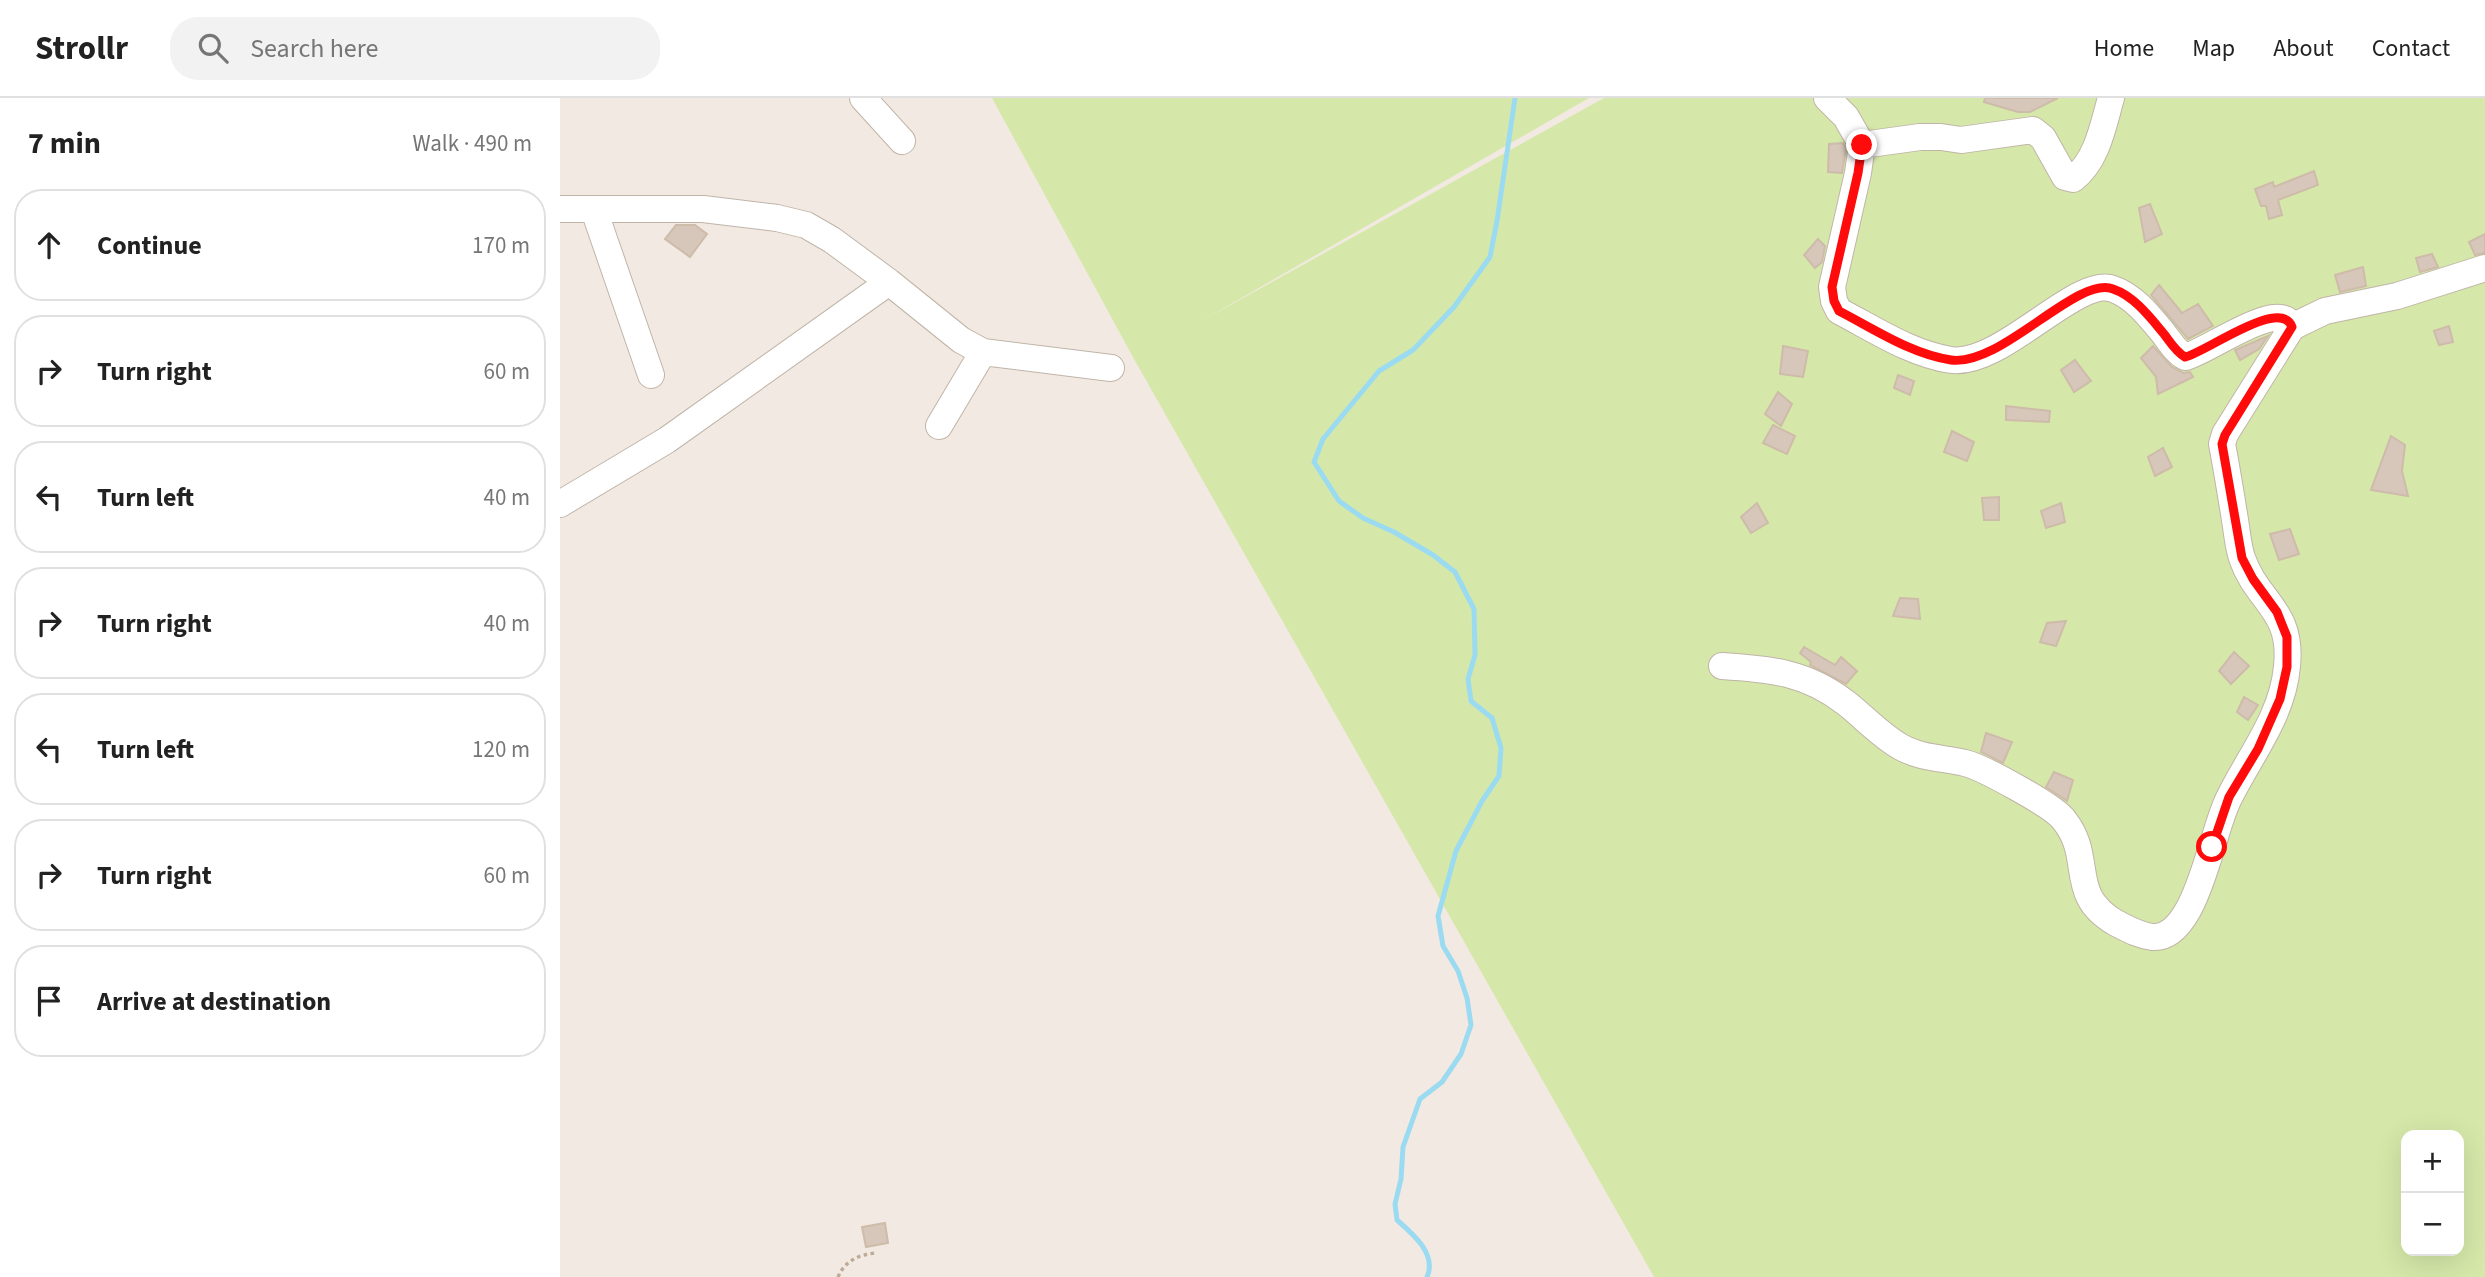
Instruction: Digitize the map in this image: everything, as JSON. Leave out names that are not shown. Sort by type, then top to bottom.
[{"type":"street","points":[[863,98],[902,141]]},
{"type":"street","points":[[1827,98],[1846,117],[1862,145],[1832,287],[1834,301],[1839,311],[1906,346],[1952,360],[1975,357],[1995,349],[2079,295],[2104,287],[2112,288],[2132,299],[2179,354],[2185,357],[2255,323],[2285,317],[2292,327]]},
{"type":"street","points":[[1862,145],[1920,137],[1941,136],[1961,140],[2033,130],[2043,138],[2065,177],[2073,179],[2083,171],[2098,143],[2111,98]]},
{"type":"street","points":[[560,209],[703,209],[777,218],[806,225],[889,282],[961,340],[983,352],[1111,368]]},
{"type":"street","points":[[594,209],[650,375]]},
{"type":"street","points":[[1722,666],[1773,669],[1791,674],[1830,691],[1902,748],[1921,755],[1968,764],[2041,801],[2063,818],[2075,837],[2082,861],[2086,893],[2100,912],[2133,933],[2154,937],[2168,934],[2179,925],[2197,891],[2229,797],[2258,749],[2280,699],[2287,667],[2287,637],[2277,612],[2253,579],[2242,558],[2222,444],[2225,435],[2292,327],[2325,311],[2397,296],[2485,268]]},
{"type":"street","points":[[560,504],[667,440],[889,282]]},
{"type":"street","points":[[939,426],[983,352]]},
{"type":"path","points":[[838,1277],[843,1267],[859,1255],[875,1253]]},
{"type":"green space","points":[[992,98],[1589,98],[1198,323],[1604,98],[2485,98],[2485,1277],[1654,1277],[1134,359]]},
{"type":"building","points":[[1985,98],[2058,98],[2030,112],[2018,112],[1984,102]]},
{"type":"building","points":[[1843,143],[1846,148],[1842,173],[1828,172],[1829,144]]},
{"type":"building","points":[[2314,171],[2318,185],[2278,200],[2282,215],[2269,219],[2266,206],[2261,206],[2255,189],[2273,182],[2274,187]]},
{"type":"building","points":[[2150,204],[2162,234],[2145,242],[2139,208]]},
{"type":"building","points":[[676,225],[695,225],[707,234],[690,257],[665,239]]},
{"type":"building","points":[[2485,234],[2485,253],[2475,255],[2469,242]]},
{"type":"building","points":[[1818,239],[1825,246],[1822,262],[1815,268],[1804,255]]},
{"type":"building","points":[[2432,254],[2438,267],[2420,272],[2416,258]]},
{"type":"building","points":[[2363,267],[2366,286],[2340,292],[2335,275]]},
{"type":"building","points":[[2159,285],[2182,313],[2198,304],[2213,326],[2188,339],[2151,295]]},
{"type":"building","points":[[2449,326],[2453,342],[2439,345],[2434,331]]},
{"type":"building","points":[[2268,336],[2259,349],[2240,360],[2235,350]]},
{"type":"building","points":[[1783,346],[1808,351],[1803,377],[1780,374]]},
{"type":"building","points":[[2153,346],[2172,367],[2183,373],[2190,372],[2193,377],[2158,394],[2156,377],[2141,358]]},
{"type":"building","points":[[2075,360],[2091,381],[2074,392],[2061,370]]},
{"type":"building","points":[[1898,375],[1914,381],[1910,395],[1894,388]]},
{"type":"building","points":[[1778,392],[1792,404],[1781,426],[1765,414]]},
{"type":"building","points":[[2006,406],[2050,411],[2049,422],[2006,420]]},
{"type":"building","points":[[1773,425],[1795,436],[1787,454],[1763,443]]},
{"type":"building","points":[[1952,431],[1974,442],[1967,461],[1944,452]]},
{"type":"building","points":[[2391,436],[2405,445],[2402,471],[2408,496],[2371,490]]},
{"type":"building","points":[[2163,448],[2172,467],[2155,476],[2148,457]]},
{"type":"building","points":[[1999,497],[1999,520],[1984,520],[1982,498]]},
{"type":"building","points":[[1757,503],[1768,523],[1751,533],[1741,517]]},
{"type":"building","points":[[2061,503],[2065,522],[2046,528],[2041,511]]},
{"type":"building","points":[[2290,529],[2299,554],[2279,560],[2270,534]]},
{"type":"building","points":[[1900,598],[1918,599],[1920,619],[1893,616]]},
{"type":"building","points":[[2066,621],[2056,646],[2040,642],[2047,623]]},
{"type":"building","points":[[1804,647],[1835,665],[1841,657],[1857,671],[1846,684],[1810,665],[1811,662],[1800,653]]},
{"type":"building","points":[[2234,652],[2249,666],[2231,684],[2219,671]]},
{"type":"building","points":[[2244,697],[2258,705],[2248,720],[2237,712]]},
{"type":"building","points":[[1986,733],[2012,742],[2003,763],[1981,752]]},
{"type":"building","points":[[2054,772],[2073,780],[2067,801],[2046,787]]},
{"type":"building","points":[[885,1223],[888,1243],[866,1247],[862,1227]]},
{"type":"waterway","points":[[1427,1277],[1429,1260],[1426,1253],[1416,1238],[1397,1220],[1395,1204],[1401,1179],[1403,1147],[1420,1099],[1442,1082],[1461,1054],[1471,1025],[1467,998],[1458,971],[1443,946],[1438,916],[1456,851],[1482,801],[1499,776],[1501,748],[1492,718],[1471,701],[1468,679],[1475,655],[1474,609],[1455,572],[1433,555],[1394,532],[1363,518],[1339,501],[1314,462],[1323,439],[1379,371],[1413,350],[1454,307],[1490,257],[1515,98]]},
{"type":"route","points":[[1862,145],[1832,287],[1834,301],[1839,311],[1906,346],[1952,360],[1975,357],[1995,349],[2079,295],[2104,287],[2112,288],[2132,299],[2179,354],[2185,357],[2255,323],[2278,317],[2285,317],[2290,321],[2292,327],[2222,444],[2242,558],[2264,596],[2277,612],[2287,637],[2287,667],[2280,699],[2258,749],[2229,797],[2212,847]]}]
